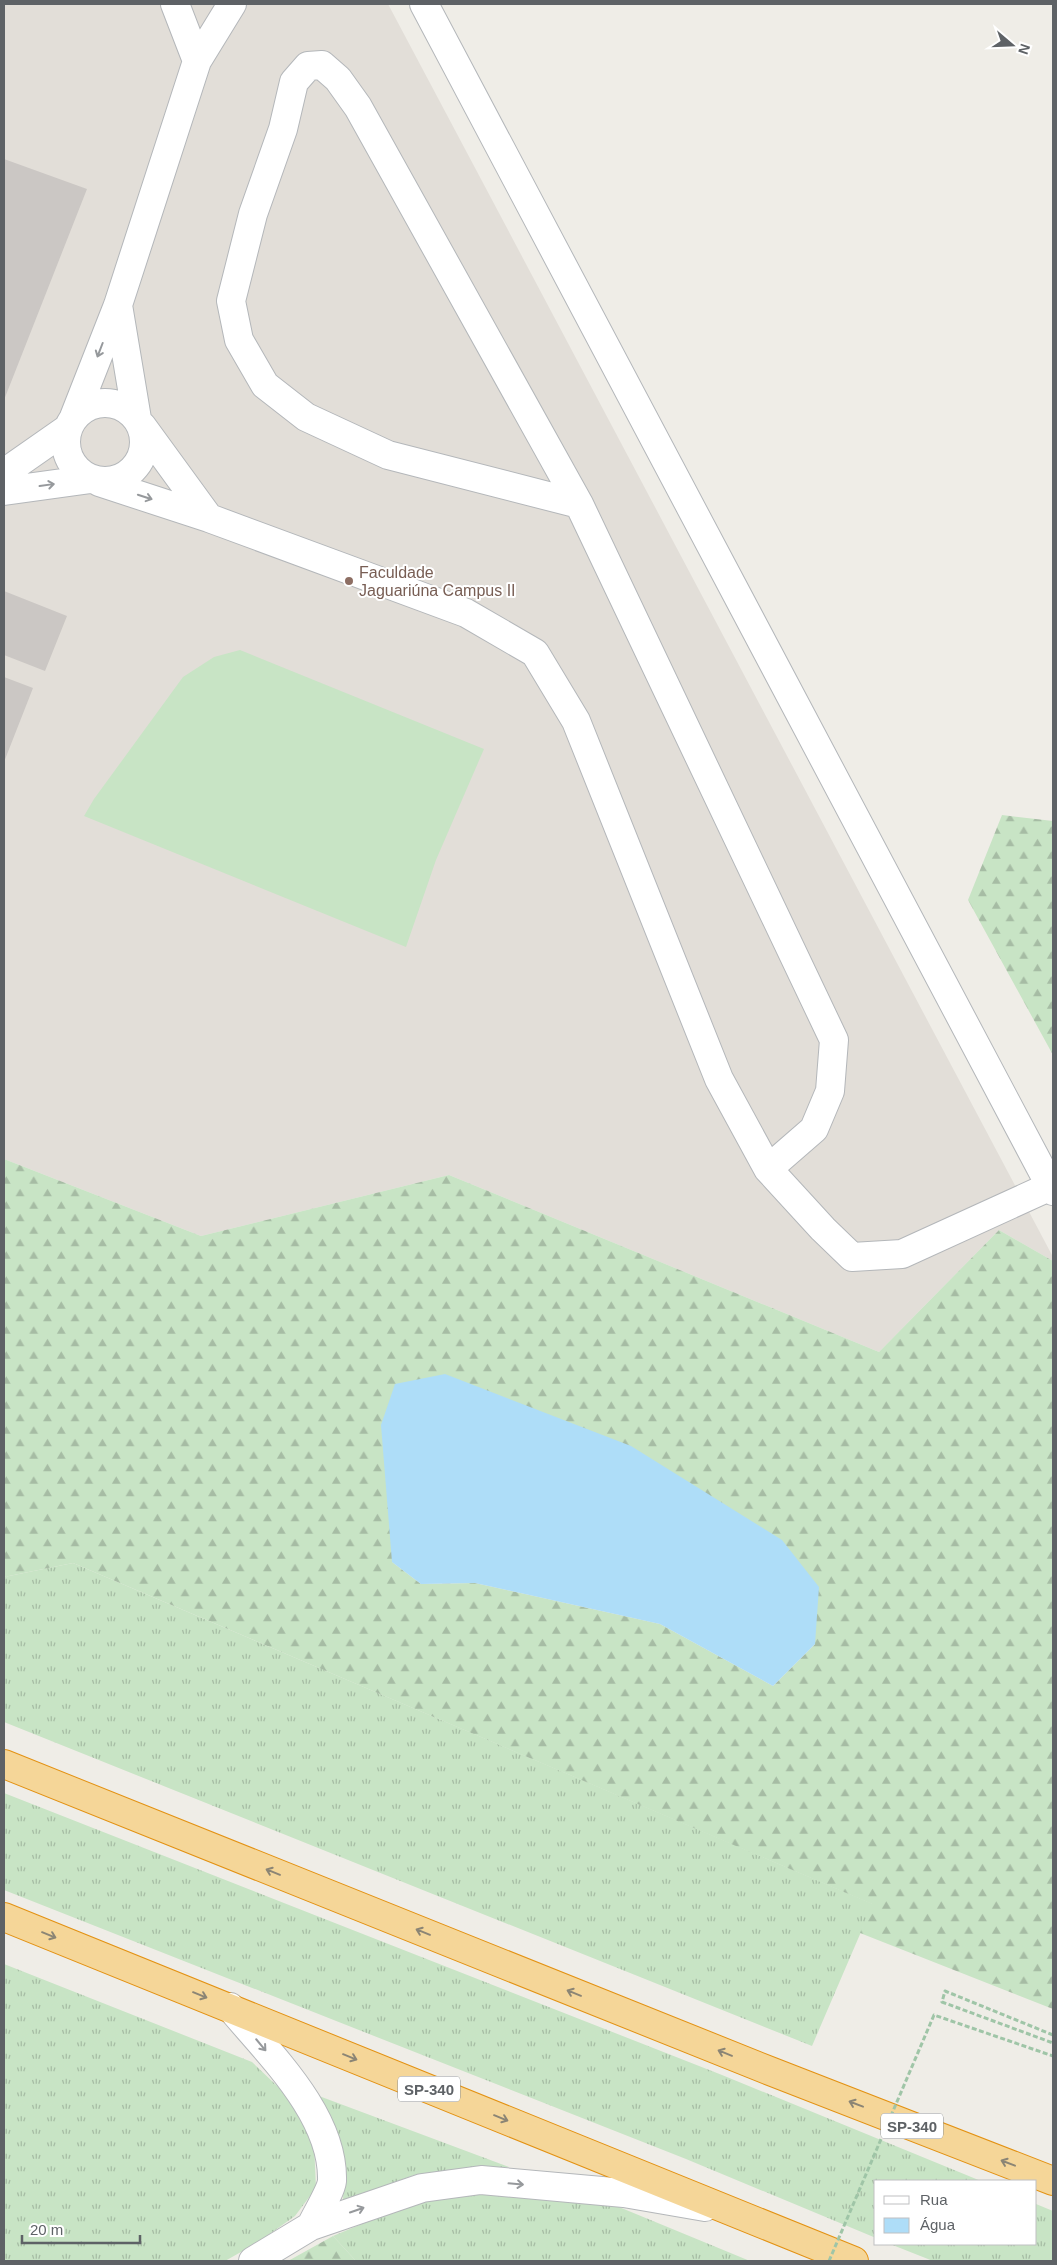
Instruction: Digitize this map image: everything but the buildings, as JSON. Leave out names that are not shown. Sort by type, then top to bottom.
[{"type":"highway","name":"SP-340","points":[[4,1764],[770,2071],[1053,2180]]},
{"type":"highway","name":"SP-340","points":[[4,1917],[230,2007],[726,2211],[854,2261]]},
{"type":"street","points":[[175,4],[198,61]]},
{"type":"street","points":[[232,4],[198,61],[118,305],[70,423],[65,442],[68,456],[74,468],[95,480],[209,518],[466,613],[535,653],[576,721],[719,1079],[768,1169],[823,1229],[852,1257],[902,1254],[1052,1188],[981,1050],[424,4]]},
{"type":"street","points":[[579,504],[388,455],[306,417],[265,385],[239,340],[230,301],[253,214],[283,129],[294,82],[308,66],[322,66],[338,78],[358,107],[579,504],[834,1040],[830,1091],[814,1128],[768,1169]]},
{"type":"street","points":[[4,491],[95,480],[120,479],[136,466],[145,447],[118,305]]},
{"type":"street","points":[[4,473],[70,423],[90,404],[110,402],[130,410],[209,518]]},
{"type":"street","points":[[230,2007],[303,2096],[326,2144],[332,2182],[311,2226]]},
{"type":"street","points":[[253,2261],[311,2226],[422,2188],[481,2180],[624,2193],[726,2211]]},
{"type":"path","points":[[1053,2035],[945,1992],[942,2002],[1053,2044]]},
{"type":"path","points":[[829,2261],[934,2015],[1053,2056]]},
{"type":"shaded area","name":"Faculdade Jaguariúna Campus II","points":[[4,4],[388,4],[1053,1257],[1053,1261],[999,1230],[879,1352],[449,1175],[201,1236],[4,1159]]},
{"type":"green space","points":[[240,650],[484,749],[436,860],[406,947],[84,816],[94,799],[183,677],[214,657]]},
{"type":"green space","points":[[1002,815],[1053,821],[1053,1055],[968,900]]},
{"type":"green space","points":[[4,1159],[201,1236],[449,1175],[879,1352],[999,1230],[1053,1261],[1053,2009],[860,1933],[872,1904],[73,1563],[4,1577]],"holes":[[[392,1562],[815,1644],[773,1686],[660,1624],[475,1583],[421,1584]]]},
{"type":"green space","points":[[73,1563],[873,1904],[812,2046],[4,1722],[4,1577]]},
{"type":"green space","points":[[4,1793],[722,2075],[979,2180],[874,2180],[874,2237],[686,2159],[4,1890]]},
{"type":"green space","points":[[4,1964],[252,2062],[294,2102],[314,2143],[316,2188],[295,2216],[257,2243],[225,2261],[4,2261]]},
{"type":"green space","points":[[319,2096],[509,2167],[474,2167],[414,2175],[343,2201],[344,2166],[338,2133]]},
{"type":"green space","points":[[489,2190],[619,2207],[750,2261],[356,2261],[333,2236],[424,2198]]},
{"type":"green space","points":[[1037,2204],[1053,2211],[1053,2261],[933,2261],[893,2245],[1037,2245]]},
{"type":"green space","points":[[333,2236],[356,2261],[288,2261]]},
{"type":"water","points":[[445,1374],[631,1446],[782,1540],[819,1587],[815,1644],[773,1686],[660,1624],[475,1583],[421,1584],[392,1562],[381,1425],[395,1384]]},
{"type":"place","name":"Faculdade Jaguariúna Campus II","points":[[349,581]]}]
